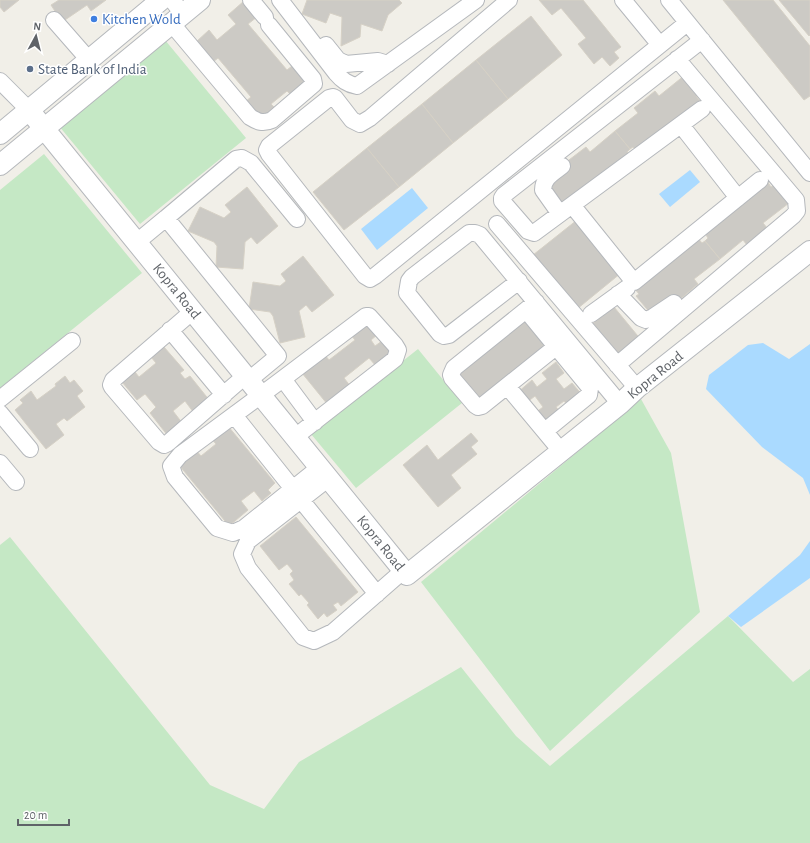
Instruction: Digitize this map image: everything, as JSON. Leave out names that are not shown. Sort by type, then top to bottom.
[{"type":"street","points":[[0,165],[175,13],[200,0]]},
{"type":"street","points":[[175,13],[250,117],[256,121],[266,123],[272,120],[313,86],[314,82],[251,0]]},
{"type":"street","points":[[280,0],[342,80],[357,86],[388,64],[453,8],[476,0]]},
{"type":"street","points":[[509,0],[370,118],[360,124],[352,120],[333,96],[269,146],[267,150],[365,276],[370,279],[687,22]]},
{"type":"street","points":[[623,0],[660,45]]},
{"type":"street","points":[[669,0],[810,173]]},
{"type":"street","points":[[0,134],[89,60],[154,2]]},
{"type":"street","points":[[54,20],[89,60]]},
{"type":"street","points":[[309,26],[338,60],[346,64],[378,61],[388,64]]},
{"type":"street","points":[[702,40],[502,198],[502,201],[524,227],[528,231],[534,233],[702,109]]},
{"type":"street","points":[[614,362],[794,216],[797,211],[796,200],[672,64]]},
{"type":"street","points":[[0,81],[29,110]]},
{"type":"street","name":"Kopra Road","points":[[29,110],[407,575],[620,404],[637,388],[810,251]]},
{"type":"street","points":[[681,125],[738,198]]},
{"type":"street","points":[[137,242],[236,159],[242,158],[251,163],[297,219]]},
{"type":"street","points":[[562,166],[547,178],[543,185],[543,190],[566,210],[634,282]]},
{"type":"street","points":[[591,314],[634,282],[760,180]]},
{"type":"street","points":[[166,218],[280,354],[224,395],[164,445],[159,442],[111,385],[113,380],[193,311]]},
{"type":"street","points":[[497,224],[637,388]]},
{"type":"street","points":[[519,281],[449,335],[444,336],[440,334],[407,293],[409,281],[412,277],[469,233],[480,235],[519,281],[556,346],[590,388],[589,395],[544,431]]},
{"type":"street","points":[[618,294],[641,318],[646,320],[674,303]]},
{"type":"street","points":[[532,303],[454,368],[452,378],[478,407],[482,406],[556,346]]},
{"type":"street","points":[[532,303],[620,404]]},
{"type":"street","points":[[295,437],[395,358],[398,350],[395,345],[369,316],[366,316],[283,380],[180,455],[172,466],[175,477],[217,528],[234,532],[244,528],[297,494]]},
{"type":"street","points":[[170,330],[224,395]]},
{"type":"street","points":[[0,399],[72,341]]},
{"type":"street","points":[[283,380],[315,422]]},
{"type":"street","points":[[507,386],[561,451]]},
{"type":"street","points":[[0,413],[30,449]]},
{"type":"street","points":[[234,415],[377,594]]},
{"type":"street","points":[[0,463],[16,482]]},
{"type":"street","points":[[324,472],[297,494],[248,541],[242,554],[248,568],[303,637],[314,641],[333,632],[404,570]]},
{"type":"green space","points":[[165,40],[246,138],[140,224],[59,126]]},
{"type":"green space","points":[[44,154],[142,273],[0,388],[0,190]]},
{"type":"green space","points":[[418,349],[462,403],[356,488],[311,434]]},
{"type":"green space","points":[[641,399],[671,453],[700,612],[550,751],[421,582]]},
{"type":"green space","points":[[10,537],[210,785],[264,809],[299,762],[461,667],[516,736],[550,766],[728,616],[793,682],[810,669],[810,843],[0,843],[0,545]]},
{"type":"water","points":[[690,170],[700,182],[670,207],[659,194]]},
{"type":"water","points":[[412,188],[428,208],[377,250],[361,229]]},
{"type":"water","points":[[763,343],[789,359],[810,344],[810,495],[803,478],[762,447],[706,389],[709,375],[748,345]]},
{"type":"water","points":[[810,541],[810,578],[741,627],[728,616],[800,555]]},
{"type":"building","points":[[0,0],[19,0],[4,12],[0,7]]},
{"type":"building","points":[[59,0],[106,0],[91,11],[87,5],[62,22],[51,5]]},
{"type":"building","points":[[307,0],[399,0],[402,3],[388,15],[382,31],[361,24],[360,37],[341,46],[342,17],[330,13],[326,23],[302,14]]},
{"type":"building","points":[[539,0],[583,0],[621,47],[614,52],[619,58],[610,66],[602,57],[594,64],[578,44],[586,38],[561,8],[552,15]]},
{"type":"building","points":[[723,0],[773,0],[810,46],[810,96],[804,100]]},
{"type":"building","points":[[779,0],[810,0],[809,36]]},
{"type":"building","points":[[244,1],[257,17],[248,24],[287,70],[292,66],[305,81],[290,94],[287,91],[271,104],[274,107],[260,119],[245,102],[251,97],[218,58],[213,62],[196,42],[209,30],[217,40],[236,24],[228,15]]},
{"type":"building","points":[[531,16],[562,55],[508,99],[476,60]]},
{"type":"building","points":[[476,60],[508,99],[453,143],[422,104]]},
{"type":"building","points":[[685,75],[700,94],[696,96],[701,102],[638,152],[633,147],[630,149],[615,131],[638,113],[634,108],[655,91],[659,96]]},
{"type":"building","points":[[422,104],[453,143],[399,187],[367,148]]},
{"type":"building","points":[[615,131],[630,149],[627,152],[632,158],[561,205],[546,187],[565,163],[586,147],[590,152]]},
{"type":"building","points":[[367,148],[399,187],[344,230],[313,192]]},
{"type":"building","points":[[767,181],[771,187],[774,185],[789,203],[763,223],[768,229],[747,245],[743,240],[720,259],[705,241],[708,238],[704,232]]},
{"type":"building","points":[[247,187],[278,226],[257,244],[251,237],[245,242],[243,269],[216,267],[217,246],[214,242],[188,231],[200,207],[224,218],[231,212],[225,205]]},
{"type":"building","points":[[577,220],[621,273],[577,309],[533,255]]},
{"type":"building","points":[[697,237],[702,243],[705,241],[720,259],[694,279],[698,284],[678,301],[651,314],[636,296],[639,294],[634,288]]},
{"type":"building","points":[[303,256],[334,295],[312,312],[306,305],[299,311],[305,337],[280,343],[273,316],[270,312],[249,309],[253,282],[280,286],[286,281],[281,274]]},
{"type":"building","points":[[614,307],[642,341],[619,359],[591,325]]},
{"type":"building","points":[[529,316],[552,345],[480,403],[456,374]]},
{"type":"building","points":[[366,321],[377,335],[371,340],[375,346],[382,341],[393,353],[376,366],[369,358],[344,378],[351,387],[328,405],[302,373],[325,355],[329,360],[355,340],[350,334]]},
{"type":"building","points":[[164,347],[184,370],[180,373],[185,379],[190,376],[210,401],[194,413],[185,401],[173,411],[183,424],[168,436],[150,413],[156,407],[145,394],[137,400],[122,382],[135,372],[139,377],[156,363],[151,357]]},
{"type":"building","points":[[556,362],[564,373],[556,379],[564,389],[572,383],[583,396],[569,407],[564,401],[556,407],[561,413],[544,427],[534,414],[543,407],[535,396],[526,403],[517,393],[532,380],[537,387],[547,379],[542,373]]},
{"type":"building","points":[[65,376],[70,383],[74,380],[83,391],[77,396],[85,407],[67,421],[64,418],[56,424],[64,435],[46,449],[15,410],[23,403],[20,400],[31,391],[37,400],[56,386],[55,384]]},
{"type":"building","points":[[228,426],[275,483],[268,490],[271,493],[262,501],[254,491],[241,501],[248,510],[229,526],[179,465],[194,448],[201,456],[216,444],[209,436]]},
{"type":"building","points":[[471,433],[478,441],[471,447],[477,454],[451,475],[461,488],[438,507],[403,465],[427,445],[438,460]]},
{"type":"building","points":[[296,517],[358,592],[341,606],[338,602],[333,605],[337,610],[327,617],[324,613],[318,619],[307,605],[309,603],[301,594],[299,596],[289,584],[294,580],[290,574],[293,571],[287,564],[279,570],[260,546]]},
{"type":"place","name":"Kitchen Wold","points":[[94,19]]},
{"type":"place","name":"State Bank of India","points":[[30,69]]}]
